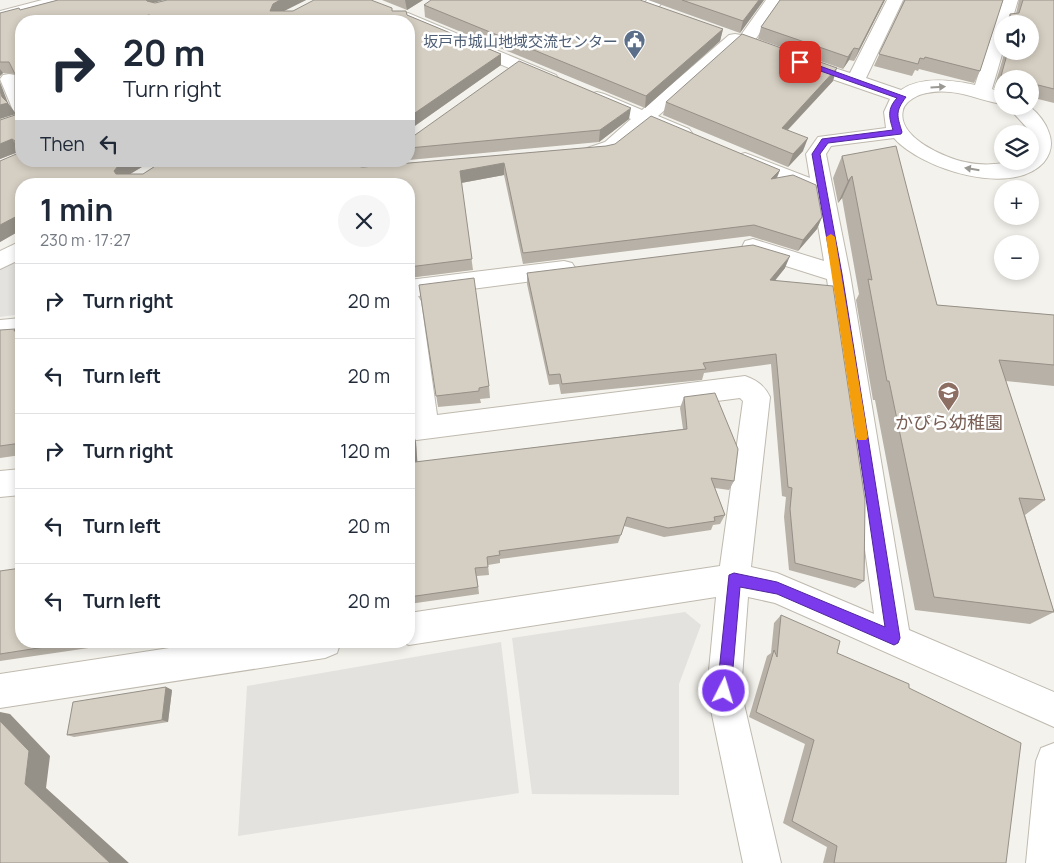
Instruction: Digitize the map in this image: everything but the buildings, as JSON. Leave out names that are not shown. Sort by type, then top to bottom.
[{"type":"street","points":[[8,0],[32,6]]},
{"type":"street","points":[[0,16],[32,6],[61,0]]},
{"type":"street","points":[[577,154],[596,152],[612,146],[646,119],[774,0]]},
{"type":"street","points":[[855,82],[894,0]]},
{"type":"street","points":[[1006,15],[1010,0]]},
{"type":"street","points":[[415,20],[509,71],[572,88],[699,140]]},
{"type":"street","points":[[732,38],[764,48]]},
{"type":"street","points":[[982,92],[994,54]]},
{"type":"street","points":[[782,55],[902,97]]},
{"type":"street","points":[[10,78],[15,100]]},
{"type":"street","points":[[994,96],[959,87],[936,86],[917,90],[902,97],[895,105],[893,115],[898,132],[910,144],[929,156],[976,170],[1001,172],[1021,168],[1048,158],[1043,132],[1029,115]]},
{"type":"street","points":[[894,638],[838,274],[816,154],[825,141],[898,132]]},
{"type":"street","points":[[725,151],[822,191]]},
{"type":"street","points":[[359,178],[380,167]]},
{"type":"street","points":[[731,249],[750,246],[838,274]]},
{"type":"street","points":[[0,261],[15,252]]},
{"type":"street","points":[[415,288],[584,267]]},
{"type":"street","points":[[0,329],[15,328]]},
{"type":"street","points":[[415,397],[417,429],[745,387],[757,397],[734,579],[724,691],[762,863]]},
{"type":"street","points":[[0,484],[15,483]]},
{"type":"street","points":[[415,628],[734,579],[777,588],[1054,710]]},
{"type":"street","points":[[0,690],[279,648]]},
{"type":"street","points":[[1045,863],[1054,761]]},
{"type":"shaded area","points":[[15,261],[15,315],[0,317],[0,270]]},
{"type":"shaded area","points":[[685,612],[701,625],[679,684],[679,795],[532,794],[512,638]]},
{"type":"shaded area","points":[[501,642],[519,793],[238,836],[247,686]]},
{"type":"slow traffic","points":[[831,237],[862,437]]},
{"type":"place","name":"坂戸市城山地域交流センター","points":[[634,60]]},
{"type":"place","name":"かぴら幼稚園","points":[[949,411]]},
{"type":"route","points":[[724,691],[734,579],[777,588],[894,638],[838,274],[816,154],[825,141],[898,132],[893,115],[895,105],[902,97],[800,62]]}]
